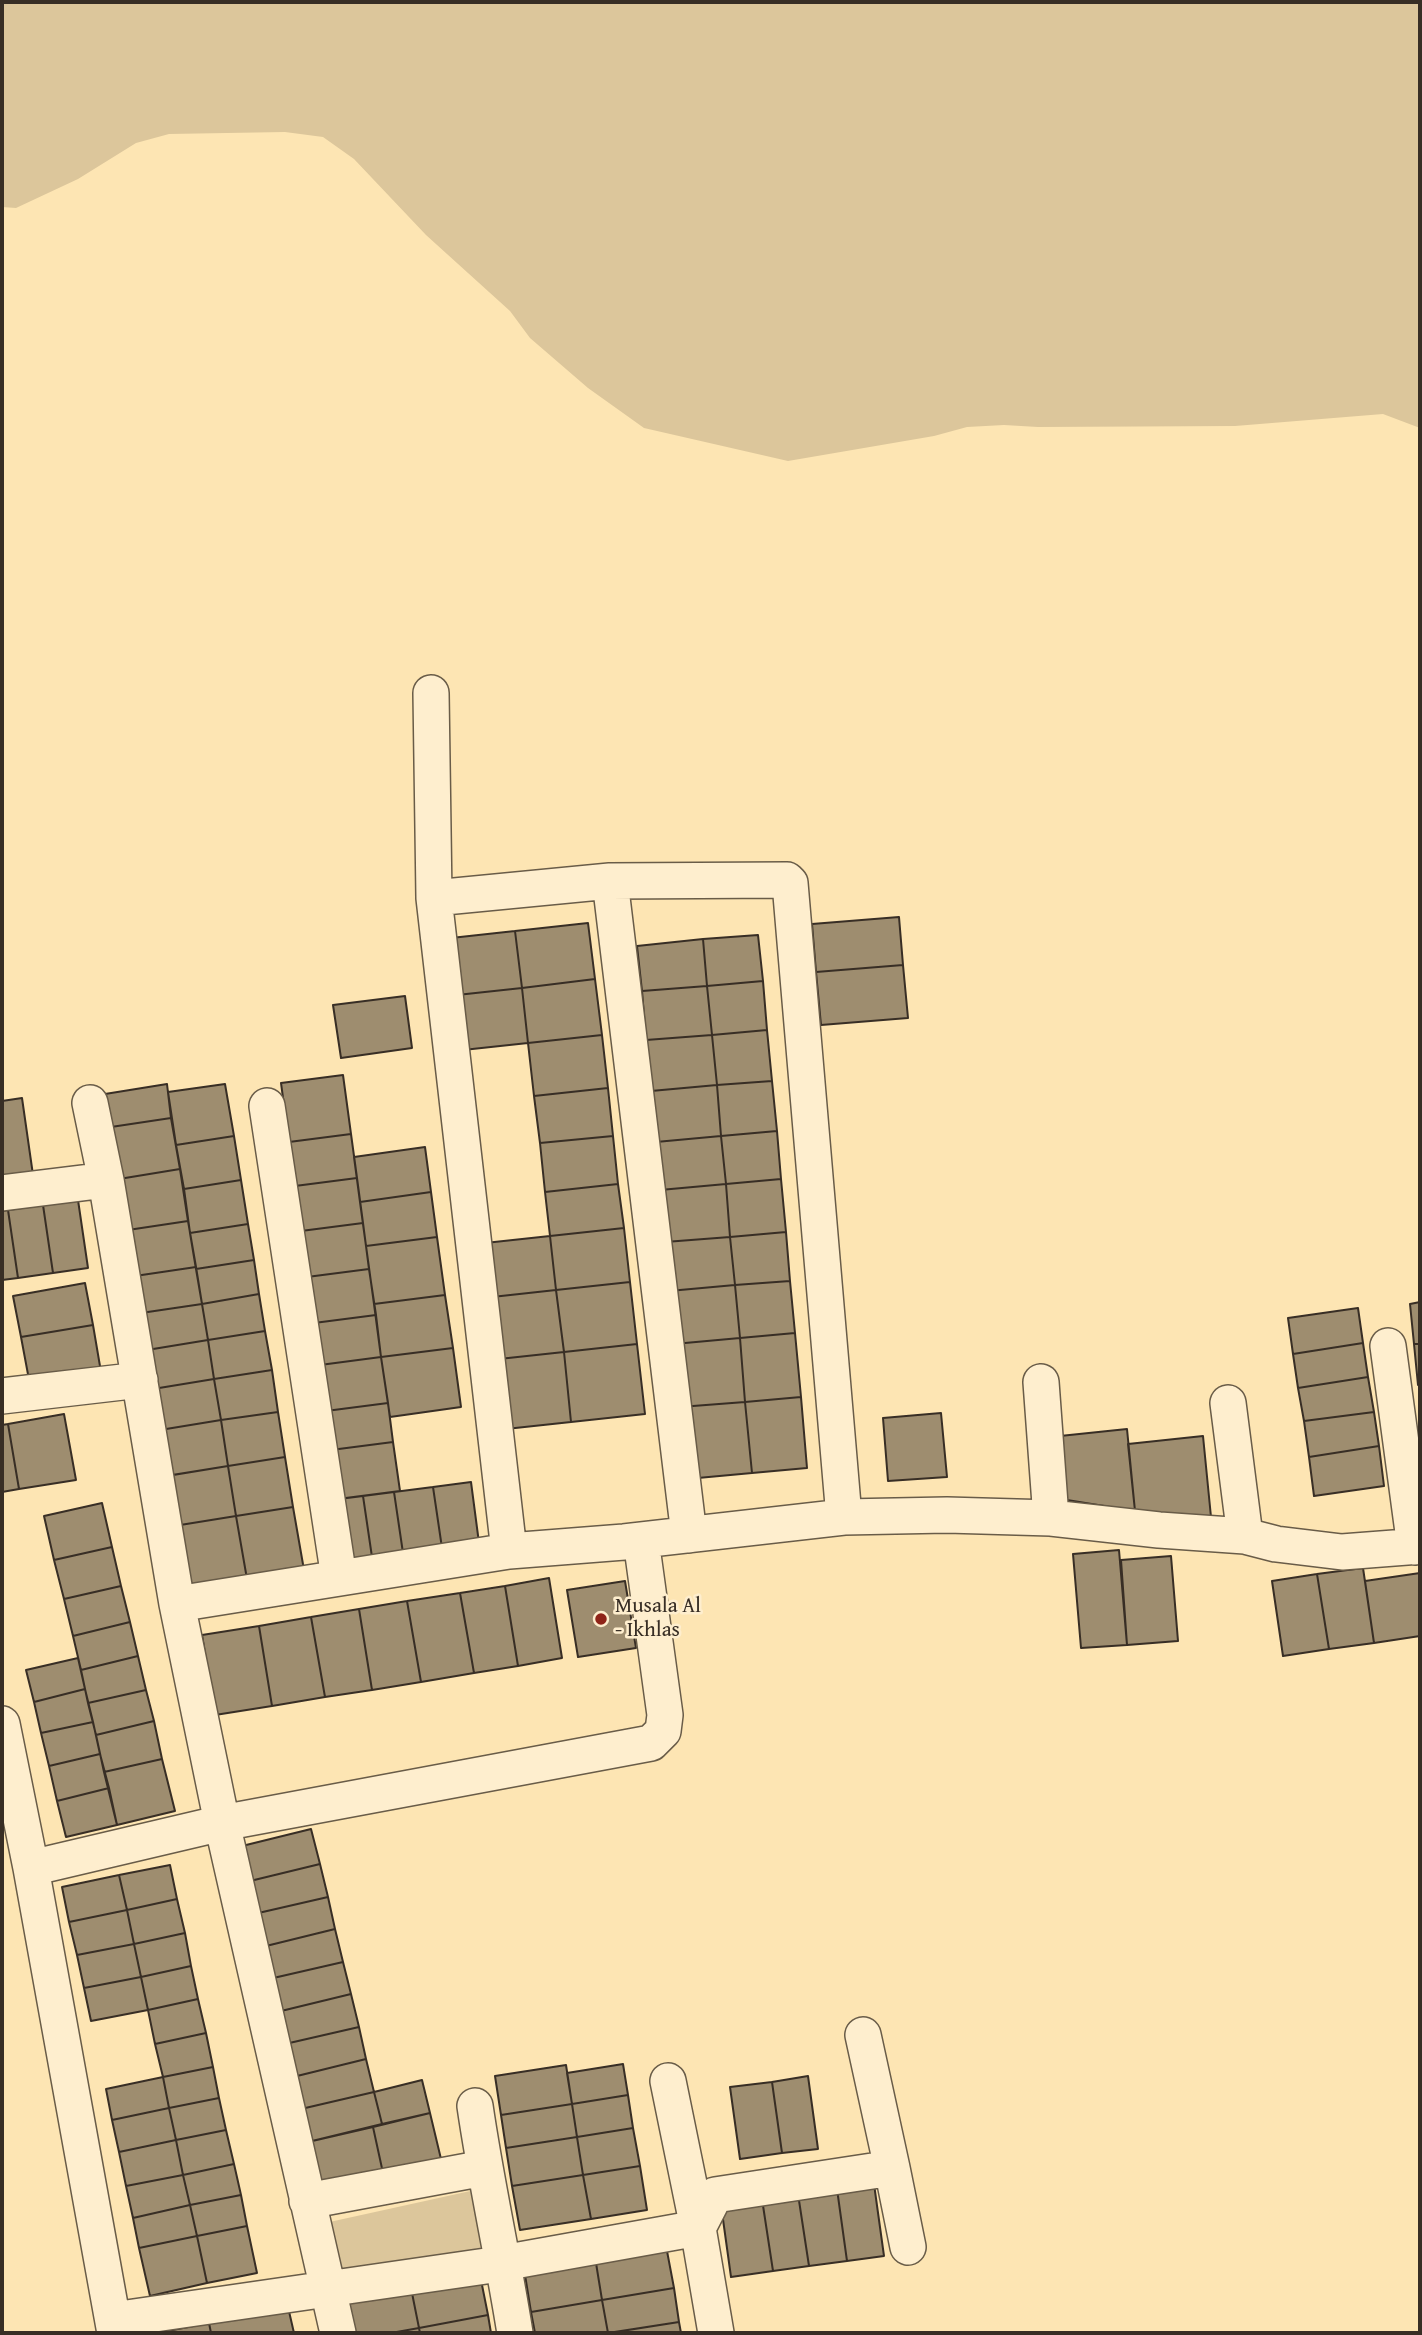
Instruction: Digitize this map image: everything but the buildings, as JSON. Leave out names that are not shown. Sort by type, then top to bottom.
[{"type":"street","points":[[430,693],[435,898],[509,1551]]},
{"type":"street","points":[[435,898],[610,881],[788,880],[790,883],[844,1517]]},
{"type":"street","points":[[610,881],[689,1535]]},
{"type":"street","points":[[90,1102],[106,1180],[177,1604],[222,1823],[338,2333]]},
{"type":"street","points":[[267,1106],[340,1577]]},
{"type":"street","points":[[2,1193],[106,1180]]},
{"type":"street","points":[[177,1604],[509,1551],[641,1540],[844,1517],[947,1515],[1051,1518],[1245,1536],[1276,1544],[1342,1552],[1417,1546],[1388,1346]]},
{"type":"street","points":[[2,1396],[139,1380]]},
{"type":"street","points":[[1041,1382],[1051,1518]]},
{"type":"street","points":[[1228,1403],[1245,1536]]},
{"type":"street","points":[[31,1868],[222,1823],[651,1743],[663,1731],[664,1715],[641,1540]]},
{"type":"street","points":[[2,1724],[31,1868],[114,2327],[327,2288],[504,2263],[698,2228]]},
{"type":"street","points":[[863,2035],[908,2247]]},
{"type":"street","points":[[668,2081],[716,2333]]},
{"type":"street","points":[[475,2106],[515,2333]]},
{"type":"street","points":[[307,2200],[484,2168]]},
{"type":"street","points":[[698,2228],[715,2195],[892,2168]]},
{"type":"shaded area","points":[[2,2],[1420,2],[1420,428],[1383,414],[1235,426],[1004,425],[967,427],[934,436],[788,461],[644,428],[588,388],[530,338],[510,311],[426,235],[354,159],[323,137],[285,132],[169,134],[136,143],[78,179],[16,208],[2,207]]},
{"type":"shaded area","points":[[475,2190],[488,2246],[337,2280],[325,2223]]},
{"type":"place","name":"Musala Al - Ikhlas","points":[[601,1619]]}]
